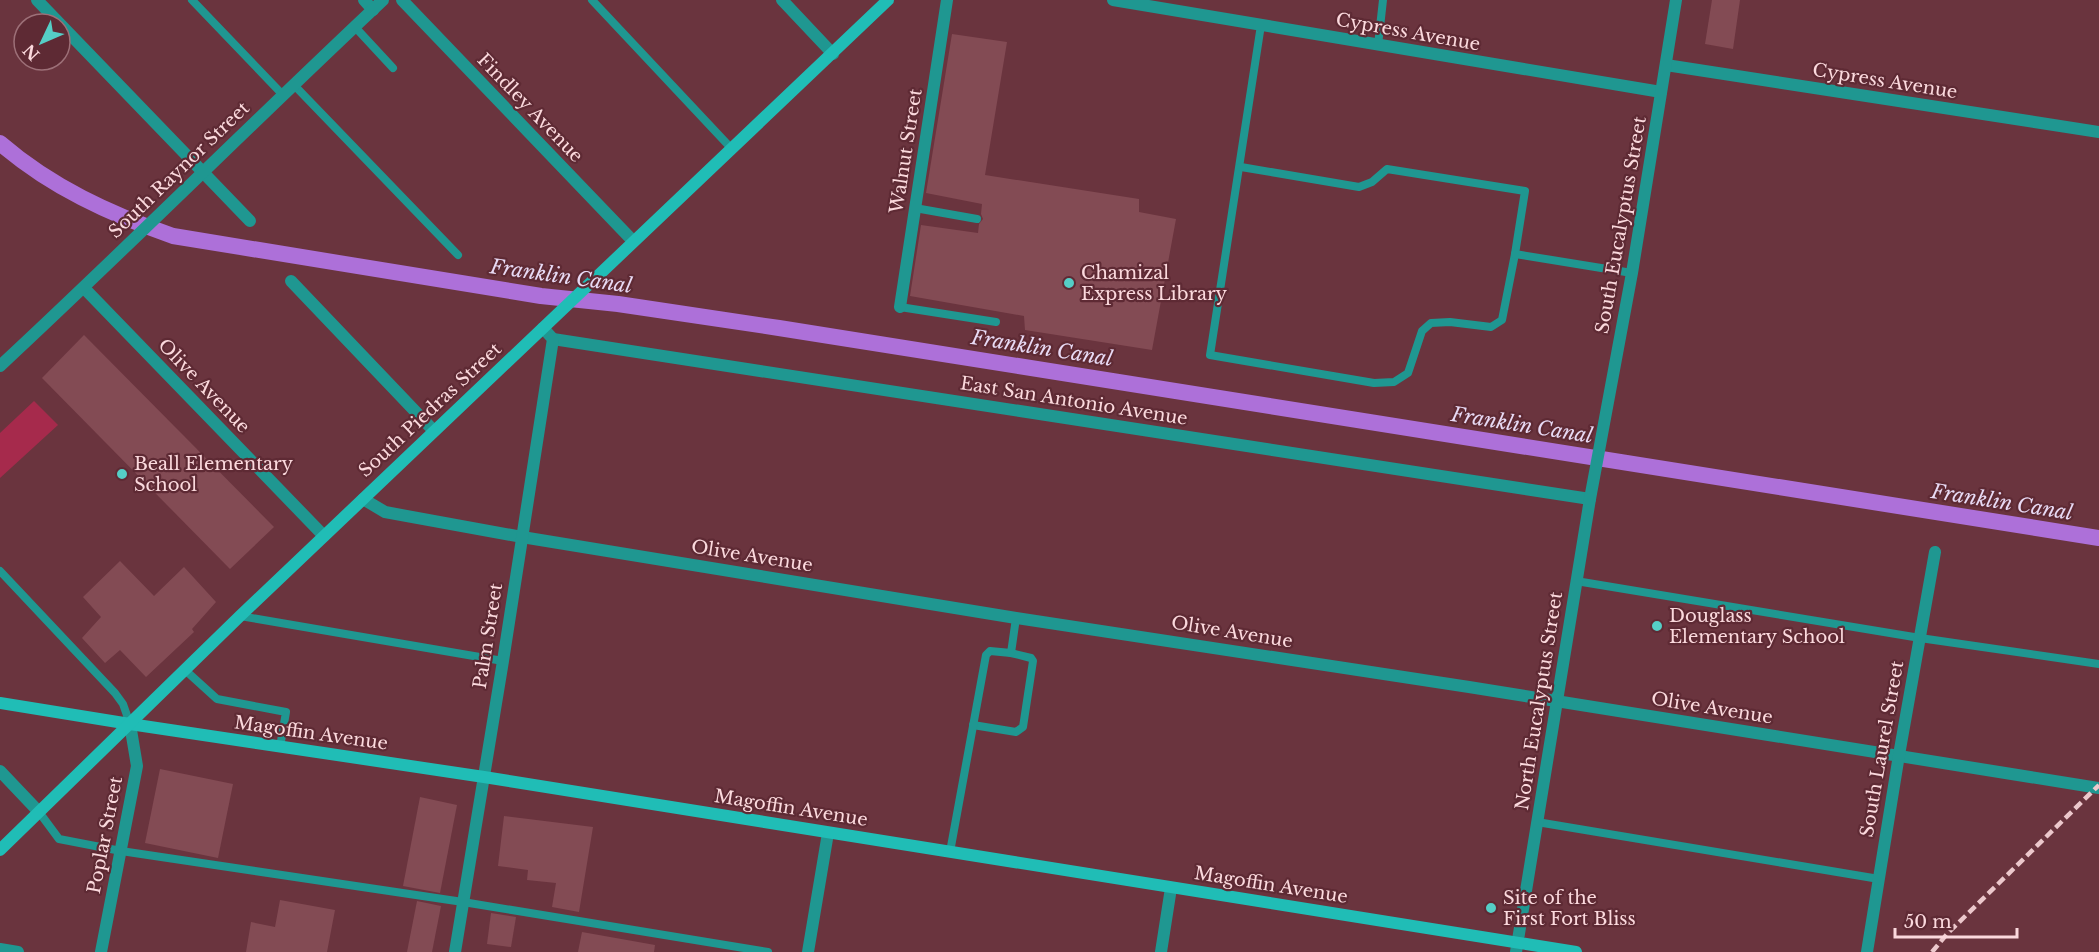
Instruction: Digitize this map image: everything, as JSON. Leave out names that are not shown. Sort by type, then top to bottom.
[{"type":"street","points":[[37,0],[250,221]]},
{"type":"street","points":[[364,0],[373,10]]},
{"type":"street","name":"South Raynor Street","points":[[0,366],[383,0]]},
{"type":"street","name":"Findley Avenue","points":[[402,0],[633,242]]},
{"type":"street","points":[[782,0],[833,54]]},
{"type":"street","name":"South Piedras Street","points":[[0,850],[240,616],[888,0]]},
{"type":"street","name":"Walnut Street","points":[[900,307],[947,0]]},
{"type":"street","name":"Cypress Avenue","points":[[1113,0],[1661,92]]},
{"type":"street","name":"South Eucalyptus Street","points":[[1598,456],[1632,273],[1676,0]]},
{"type":"street","name":"Cypress Avenue","points":[[1666,64],[2099,132]]},
{"type":"street","points":[[291,280],[434,431]]},
{"type":"street","name":"Olive Avenue","points":[[84,288],[324,536]]},
{"type":"street","points":[[543,328],[553,339]]},
{"type":"street","name":"East San Antonio Avenue","points":[[553,339],[1590,499]]},
{"type":"street","name":"Palm Street","points":[[454,952],[503,661],[553,339]]},
{"type":"street","name":"North Eucalyptus Street","points":[[1517,947],[1598,456]]},
{"type":"street","name":"Olive Avenue","points":[[363,499],[385,513],[522,537],[1016,618],[2099,788]]},
{"type":"street","name":"South Laurel Street","points":[[1867,952],[1935,552]]},
{"type":"street","name":"Magoffin Avenue","points":[[0,703],[484,777],[1171,888],[1517,947],[1576,952]]},
{"type":"street","name":"Poplar Street","points":[[101,952],[137,766],[130,724]]},
{"type":"street","points":[[0,771],[39,812]]},
{"type":"street","points":[[808,952],[828,833]]},
{"type":"street","points":[[1161,952],[1171,888]]},
{"type":"street","points":[[0,949],[18,952]]},
{"type":"lane","points":[[192,0],[283,95]]},
{"type":"lane","points":[[592,0],[731,148]]},
{"type":"lane","points":[[1378,45],[1383,0]]},
{"type":"lane","points":[[1241,167],[1359,187],[1371,182],[1387,169],[1525,191],[1502,320],[1491,327],[1450,322],[1431,323],[1422,331],[1408,373],[1394,382],[1374,383],[1210,355],[1241,167],[1261,26]]},
{"type":"lane","points":[[354,27],[393,68]]},
{"type":"lane","points":[[294,85],[458,255]]},
{"type":"lane","points":[[915,208],[976,219]]},
{"type":"lane","points":[[1515,254],[1632,273]]},
{"type":"lane","points":[[900,307],[996,322]]},
{"type":"lane","points":[[0,571],[115,693],[123,704],[130,724]]},
{"type":"lane","points":[[1576,581],[1920,638],[2099,664]]},
{"type":"lane","points":[[240,616],[503,661]]},
{"type":"lane","points":[[1011,653],[1016,618]]},
{"type":"lane","points":[[950,852],[973,725],[986,655],[990,651],[1031,658],[1033,661],[1023,727],[1016,732],[973,725]]},
{"type":"lane","points":[[185,670],[217,699],[286,712],[280,747]]},
{"type":"lane","points":[[39,812],[59,839],[121,851],[463,902],[768,952]]},
{"type":"lane","points":[[1537,822],[1879,879]]},
{"type":"shaded area","points":[[34,401],[58,425],[0,478],[0,433]]},
{"type":"building","points":[[1712,0],[1740,0],[1733,49],[1705,44]]},
{"type":"building","points":[[952,34],[1007,42],[985,175],[1139,199],[1139,212],[1176,219],[1152,350],[1025,330],[1024,316],[910,296],[921,225],[978,233],[979,224],[983,219],[982,204],[926,193]]},
{"type":"building","points":[[84,335],[274,527],[230,569],[42,378]]},
{"type":"building","points":[[120,561],[154,596],[184,567],[216,602],[192,629],[194,632],[146,677],[120,650],[105,663],[82,638],[101,617],[83,597]]},
{"type":"building","points":[[160,769],[233,784],[218,858],[145,843]]},
{"type":"building","points":[[420,797],[457,805],[440,893],[403,886]]},
{"type":"building","points":[[504,816],[593,827],[579,912],[552,907],[556,883],[527,880],[528,870],[498,866]]},
{"type":"building","points":[[280,900],[335,910],[327,952],[246,952],[251,922],[275,927]]},
{"type":"building","points":[[417,901],[441,906],[432,952],[407,952]]},
{"type":"building","points":[[491,913],[516,917],[511,947],[487,944]]},
{"type":"building","points":[[582,932],[655,945],[654,952],[578,952]]},
{"type":"waterway","name":"Franklin Canal","points":[[0,143],[19,159],[82,198],[173,236],[541,296],[618,304],[779,328],[2099,538]]},
{"type":"railway","points":[[1932,952],[1947,934],[2099,785]]},
{"type":"place","name":"Chamizal Express Library","points":[[1069,283]]},
{"type":"place","name":"Beall Elementary School","points":[[122,474]]},
{"type":"place","name":"Douglass Elementary School","points":[[1657,626]]},
{"type":"place","name":"Site of the First Fort Bliss","points":[[1491,908]]}]
